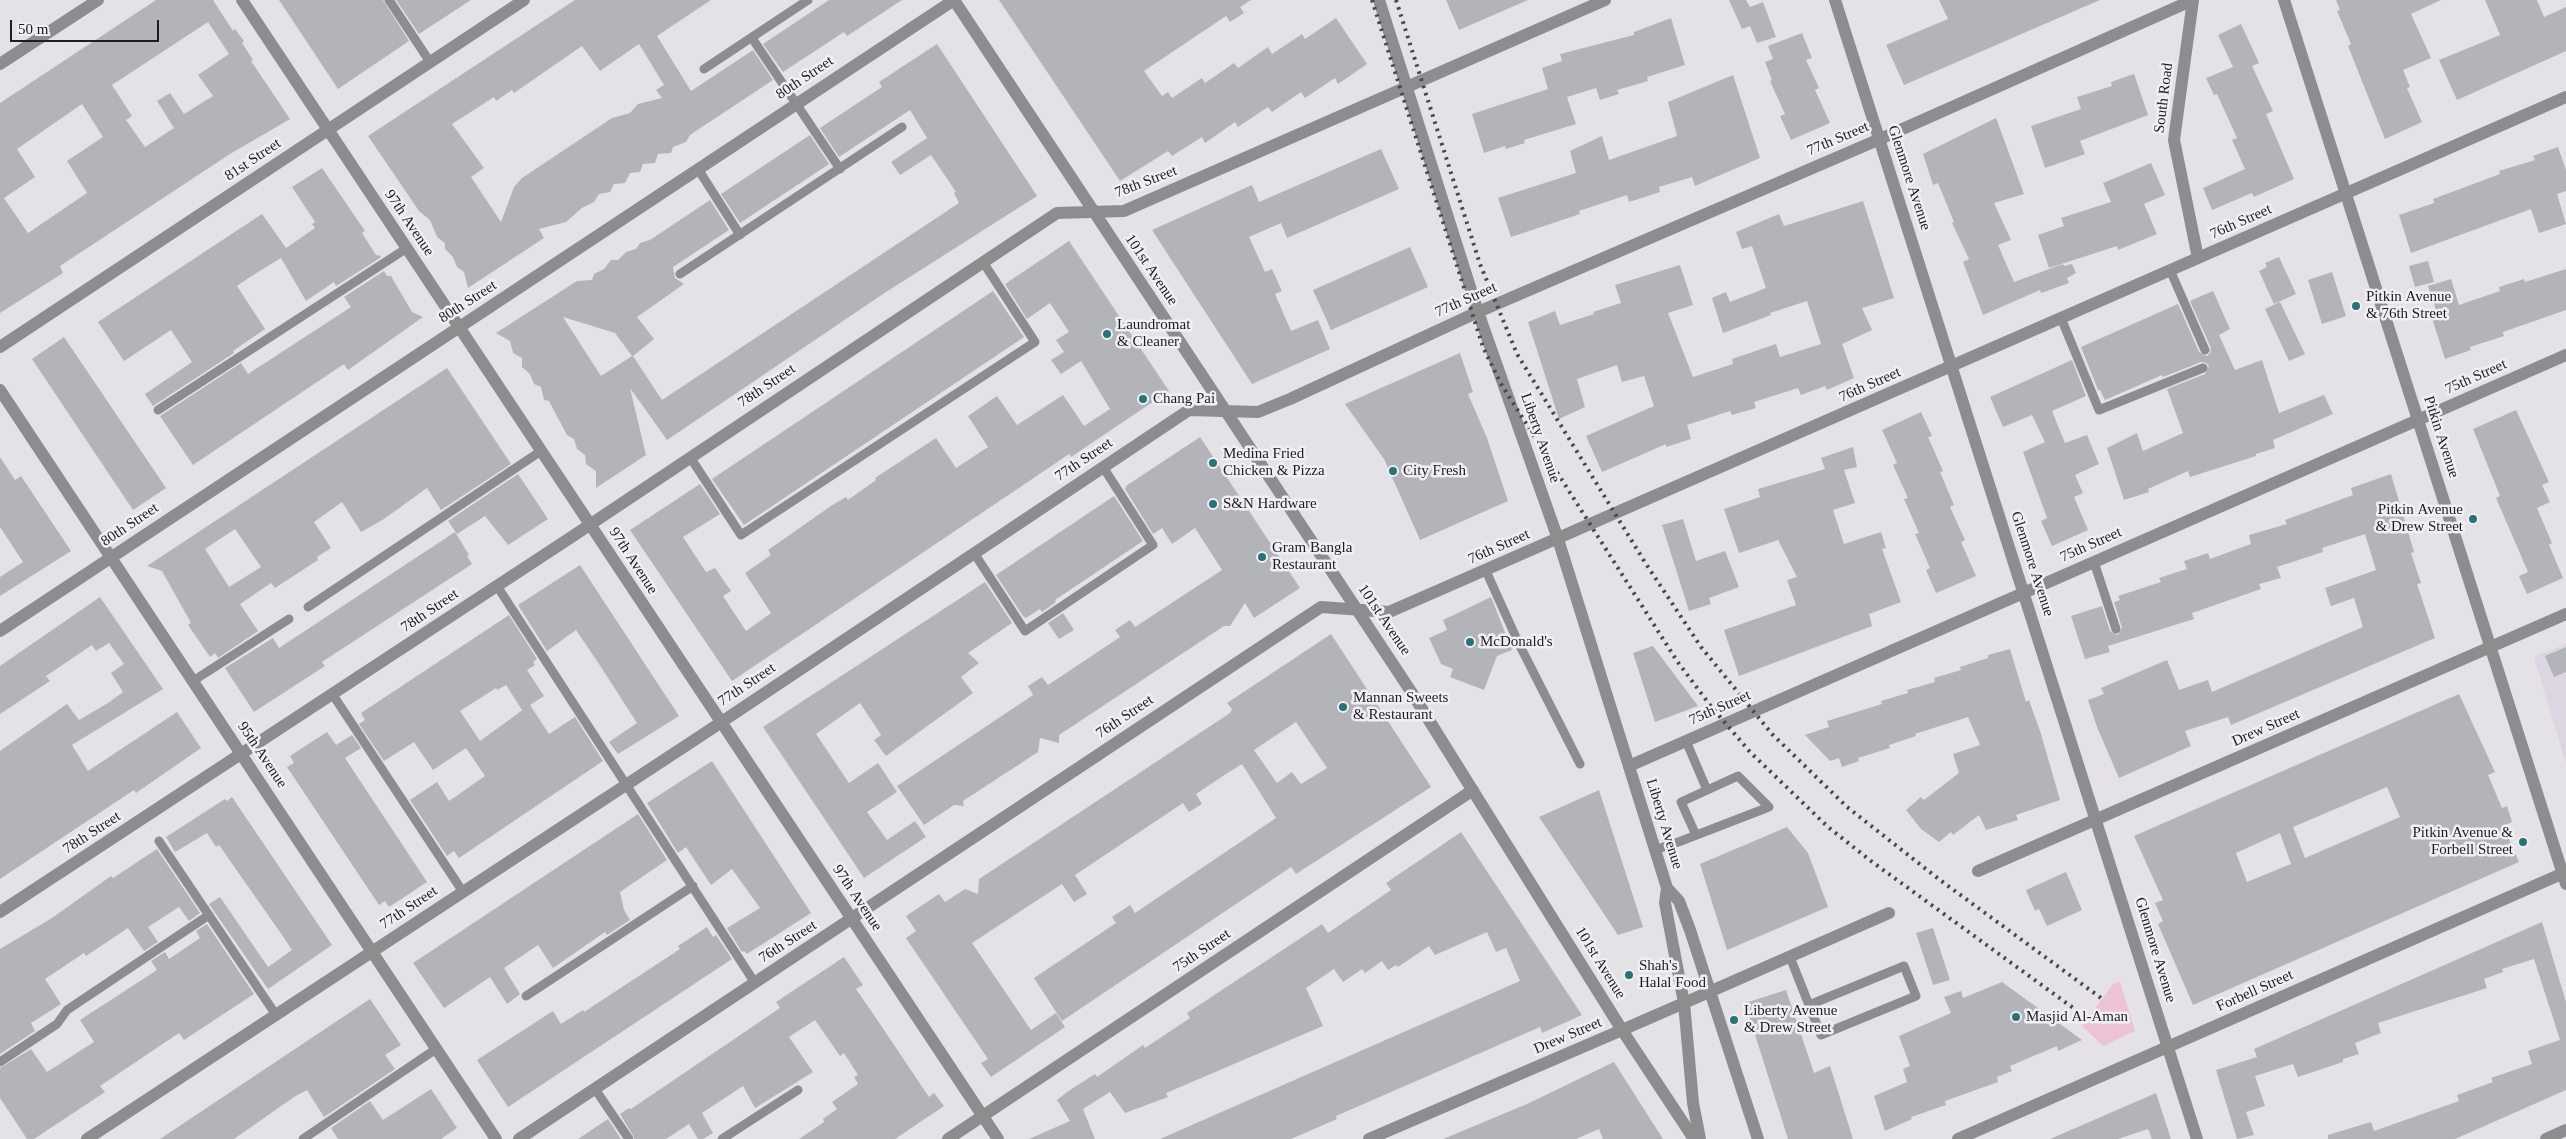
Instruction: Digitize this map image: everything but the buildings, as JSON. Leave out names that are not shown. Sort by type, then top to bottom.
[{"type":"street","points":[[0,64],[98,0]]},
{"type":"street","name":"97th Avenue","points":[[242,0],[998,1139]]},
{"type":"street","name":"81st Street","points":[[0,347],[524,0]]},
{"type":"street","name":"80th Street","points":[[0,631],[954,0]]},
{"type":"street","name":"101st Avenue","points":[[954,0],[1357,609],[1473,790],[1622,1030],[1694,1139]]},
{"type":"street","name":"Liberty Avenue","points":[[1379,0],[1478,312],[1558,539],[1667,888],[1665,903],[1684,1003],[1693,1103],[1700,1139]]},
{"type":"street","name":"78th Street","points":[[0,912],[333,695],[1057,213],[1124,211],[1605,0]]},
{"type":"street","name":"Glenmore Avenue","points":[[1835,0],[2097,819],[2197,1139]]},
{"type":"street","name":"77th Street","points":[[87,1139],[721,722],[1189,410],[1258,412],[1478,312],[1880,139],[2193,0]]},
{"type":"street","name":"South Road","points":[[2193,0],[2174,140],[2198,258]]},
{"type":"street","name":"Pitkin Avenue","points":[[2284,0],[2565,877]]},
{"type":"street","name":"76th Street","points":[[519,1139],[1320,606],[1389,612],[2566,97]]},
{"type":"street","name":"75th Street","points":[[1629,766],[2566,355]]},
{"type":"street","name":"95th Avenue","points":[[0,390],[496,1139]]},
{"type":"street","name":"Drew Street","points":[[1978,871],[2566,614]]},
{"type":"street","name":"75th Street","points":[[948,1139],[1473,790]]},
{"type":"street","name":"Forbell Street","points":[[1958,1139],[2169,1046],[2565,877]]},
{"type":"street","name":"Liberty Avenue","points":[[1667,888],[1679,901],[1758,1139]]},
{"type":"street","name":"Drew Street","points":[[1369,1139],[1889,913]]},
{"type":"street","points":[[2546,1139],[2566,1130]]},
{"type":"lane","points":[[389,0],[430,62]]},
{"type":"lane","points":[[704,69],[808,0]]},
{"type":"lane","points":[[752,38],[840,169]]},
{"type":"lane","points":[[680,274],[902,127]]},
{"type":"lane","points":[[698,169],[740,235]]},
{"type":"lane","points":[[158,410],[407,248]]},
{"type":"lane","points":[[690,457],[742,534],[1035,342],[983,262]]},
{"type":"lane","points":[[2170,270],[2205,350]]},
{"type":"lane","points":[[2061,318],[2099,410],[2203,368]]},
{"type":"lane","points":[[308,607],[541,451]]},
{"type":"lane","points":[[974,553],[1025,630],[1154,545],[1102,467]]},
{"type":"lane","points":[[2094,562],[2116,629]]},
{"type":"lane","points":[[1486,571],[1518,644],[1580,764]]},
{"type":"lane","points":[[497,586],[755,983]]},
{"type":"lane","points":[[193,681],[289,619]]},
{"type":"lane","points":[[333,695],[463,892]]},
{"type":"lane","points":[[1686,741],[1707,790]]},
{"type":"lane","points":[[1655,850],[1696,835],[1769,807],[1738,776],[1681,802],[1696,835]]},
{"type":"lane","points":[[160,841],[276,1015]]},
{"type":"lane","points":[[526,996],[693,886]]},
{"type":"lane","points":[[0,1062],[57,1024],[67,1010],[209,915]]},
{"type":"lane","points":[[1790,957],[1809,1006],[1821,1035],[1916,996],[1904,966],[1809,1006]]},
{"type":"lane","points":[[303,1139],[436,1049]]},
{"type":"lane","points":[[596,1089],[629,1139]]},
{"type":"lane","points":[[722,1139],[798,1090]]},
{"type":"shaded area","points":[[2566,644],[2566,764],[2534,657]]},
{"type":"shaded area","points":[[2120,982],[2135,1031],[2103,1046],[2082,1026],[2113,984]]},
{"type":"railway","points":[[1372,0],[1483,347],[1501,384],[1677,661],[1710,705],[1750,752],[1828,827],[1871,861],[2087,1018]]},
{"type":"railway","points":[[1396,0],[1480,264],[1517,354],[1646,564],[1701,647],[1772,734],[1847,807],[1940,880],[2101,998]]},
{"type":"place","name":"Pitkin Avenue & 76th Street","points":[[2356,306]]},
{"type":"place","name":"Laundromat & Cleaner","points":[[1107,334]]},
{"type":"place","name":"Chang Pai","points":[[1143,399]]},
{"type":"place","name":"Medina Fried Chicken & Pizza","points":[[1213,463]]},
{"type":"place","name":"City Fresh","points":[[1393,471]]},
{"type":"place","name":"S&N Hardware","points":[[1213,504]]},
{"type":"place","name":"Pitkin Avenue & Drew Street","points":[[2473,519]]},
{"type":"place","name":"Gram Bangla Restaurant","points":[[1262,557]]},
{"type":"place","name":"McDonald's","points":[[1470,642]]},
{"type":"place","name":"Mannan Sweets & Restaurant","points":[[1343,707]]},
{"type":"place","name":"Pitkin Avenue & Forbell Street","points":[[2523,842]]},
{"type":"place","name":"Shah's Halal Food","points":[[1629,975]]},
{"type":"place","name":"Masjid Al-Aman","points":[[2016,1017]]},
{"type":"place","name":"Liberty Avenue & Drew Street","points":[[1734,1020]]}]
